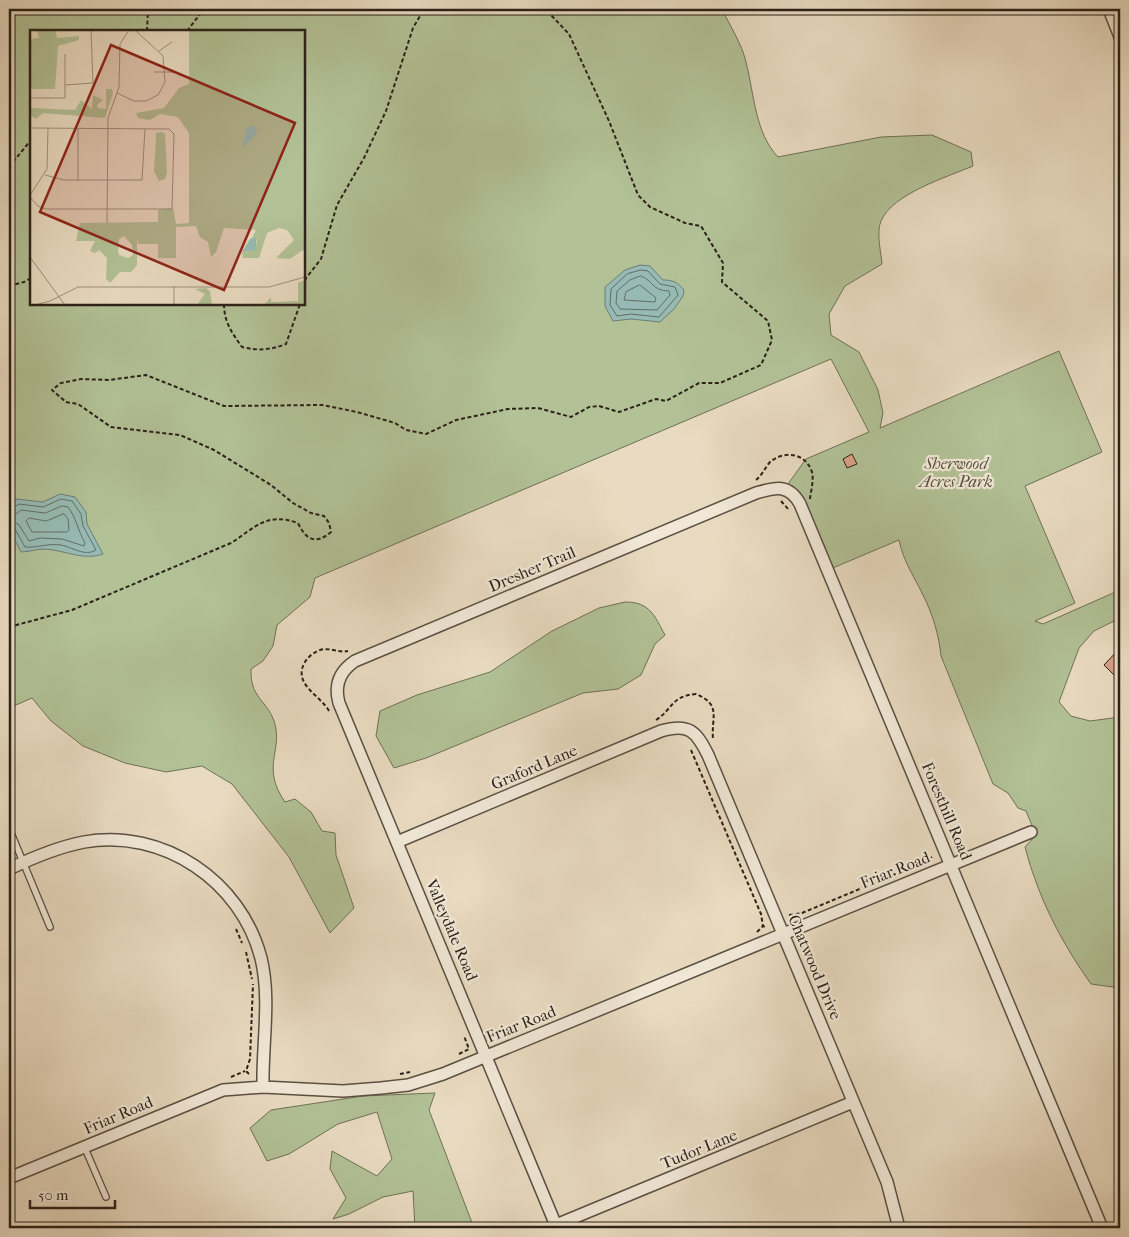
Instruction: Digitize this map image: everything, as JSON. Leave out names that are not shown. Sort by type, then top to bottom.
[{"type":"street","points":[[1108,9],[1120,37]]},
{"type":"street","name":"Foresthill Road","points":[[708,513],[756,492],[777,487],[786,488],[796,497],[952,864],[1102,1228]]},
{"type":"street","name":"Dresher Trail","points":[[368,656],[708,513]]},
{"type":"street","name":"Valleydale Road","points":[[368,656],[350,664],[342,673],[338,684],[338,697],[557,1227]]},
{"type":"street","name":"Graford Lane","points":[[397,842],[661,730],[674,727],[685,728]]},
{"type":"street","name":"Chatwood Drive","points":[[685,728],[699,738],[708,755],[887,1182],[899,1228]]},
{"type":"street","name":"Friar Road","points":[[9,1178],[212,1093],[236,1088],[263,1087],[343,1091],[408,1084],[443,1074],[1031,832]]},
{"type":"street","points":[[9,869],[23,862],[84,842],[122,840],[171,852],[211,877],[223,889],[244,917],[261,958],[265,998],[263,1087]]},
{"type":"street","name":"Tudor Lane","points":[[557,1227],[853,1102]]},
{"type":"lane","points":[[9,828],[50,926]]},
{"type":"lane","points":[[84,1146],[106,1197]]},
{"type":"path","points":[[147,30],[148,9]]},
{"type":"path","points":[[188,30],[204,9]]},
{"type":"path","points":[[305,282],[306,278],[321,259],[337,205],[364,158],[386,112],[413,28],[424,9]]},
{"type":"path","points":[[9,627],[81,606],[231,544],[254,527],[266,521],[282,517],[298,523],[303,533],[315,540],[322,539],[331,532],[329,523],[324,516],[311,513],[293,503],[271,485],[214,450],[180,435],[112,426],[78,404],[66,402],[52,390],[62,383],[81,379],[109,380],[146,375],[224,406],[322,405],[358,412],[395,423],[406,430],[426,434],[456,420],[508,409],[538,408],[571,417],[589,407],[599,406],[619,412],[656,399],[666,401],[699,383],[720,383],[761,365],[772,340],[768,321],[722,282],[723,263],[701,226],[685,223],[650,208],[638,195],[609,121],[569,34],[550,14],[550,9]]},
{"type":"path","points":[[9,167],[30,141]]},
{"type":"path","points":[[9,286],[30,279]]},
{"type":"path","points":[[224,305],[224,314],[230,330],[242,347],[258,350],[273,349],[286,344],[300,305]]},
{"type":"path","points":[[753,482],[771,462],[785,455],[795,454],[809,465],[812,473],[810,499],[812,507]]},
{"type":"path","points":[[779,500],[790,511]]},
{"type":"path","points":[[331,715],[322,700],[305,685],[302,676],[304,663],[309,656],[322,649],[343,652],[355,650]]},
{"type":"path","points":[[649,723],[664,715],[678,697],[696,694],[709,702],[714,710],[713,742]]},
{"type":"path","points":[[688,745],[761,914],[763,926],[768,928]]},
{"type":"path","points":[[953,843],[956,846]]},
{"type":"path","points":[[932,851],[932,857]]},
{"type":"path","points":[[932,857],[936,858]]},
{"type":"path","points":[[924,863],[932,857]]},
{"type":"path","points":[[785,913],[789,915],[802,912],[916,866]]},
{"type":"path","points":[[787,920],[789,915]]},
{"type":"path","points":[[235,927],[244,947],[252,982],[250,1060],[246,1071],[249,1074]]},
{"type":"path","points":[[454,1056],[469,1049],[462,1032]]},
{"type":"path","points":[[396,1074],[411,1071]]},
{"type":"green space","name":"Sherwood Acres Park","points":[[9,9],[722,9],[744,55],[756,112],[764,136],[778,157],[881,137],[932,135],[971,152],[973,166],[921,187],[887,211],[881,221],[879,231],[882,264],[845,286],[829,314],[831,335],[859,352],[878,390],[883,413],[880,428],[1059,351],[1102,452],[1025,486],[1075,603],[1035,621],[1043,624],[1120,590],[1120,618],[1094,631],[1079,648],[1059,702],[1071,716],[1090,721],[1120,717],[1120,988],[1091,984],[1070,952],[1052,919],[1030,866],[1025,847],[1036,835],[1026,811],[1018,808],[1008,793],[993,784],[941,656],[937,633],[930,611],[906,562],[899,540],[828,570],[785,488],[806,459],[869,432],[831,359],[315,578],[310,597],[277,625],[273,646],[263,661],[251,669],[251,679],[256,692],[274,721],[276,741],[273,768],[274,778],[285,802],[295,799],[311,812],[322,831],[335,833],[336,855],[354,908],[330,933],[289,857],[232,784],[202,766],[166,772],[125,763],[83,746],[51,721],[32,698],[9,708]]},
{"type":"green space","points":[[625,602],[640,604],[646,607],[654,616],[665,635],[655,644],[641,675],[618,689],[583,693],[426,758],[394,768],[376,736],[380,711],[417,695],[490,672],[552,631],[599,608]]},
{"type":"green space","points":[[435,1093],[429,1110],[474,1228],[415,1228],[413,1191],[383,1197],[349,1214],[333,1219],[346,1198],[330,1169],[332,1151],[377,1176],[392,1159],[377,1112],[338,1124],[289,1154],[267,1161],[250,1128],[271,1110],[363,1096]]},
{"type":"water","points":[[640,265],[650,266],[663,280],[677,283],[684,290],[683,296],[674,309],[660,322],[631,319],[613,321],[605,306],[605,287],[625,270]]},
{"type":"water","points":[[60,494],[75,497],[86,512],[87,524],[103,554],[81,556],[44,549],[21,552],[14,539],[9,518],[9,512],[16,499],[43,502]]},
{"type":"building","points":[[852,454],[857,464],[847,468],[843,459]]},
{"type":"building","points":[[1120,648],[1120,681],[1104,665]]}]
